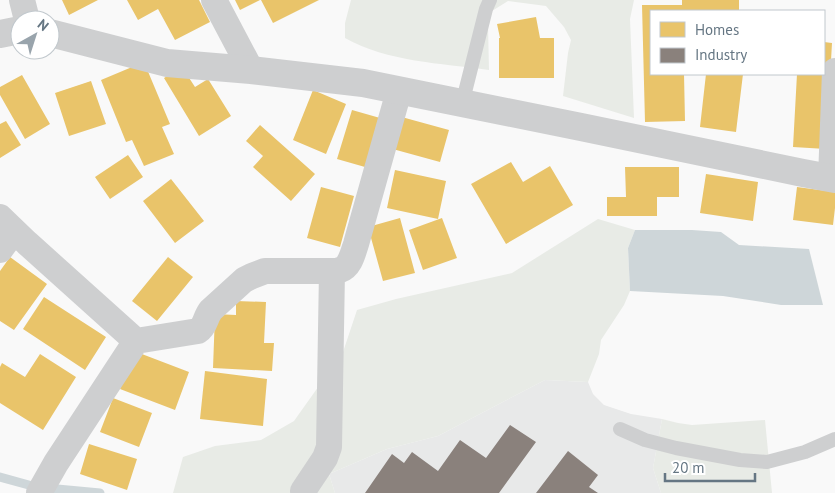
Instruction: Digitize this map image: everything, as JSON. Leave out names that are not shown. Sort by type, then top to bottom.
[{"type":"street","points":[[214,0],[252,70]]},
{"type":"street","points":[[60,36],[167,63],[252,70],[399,90],[833,179],[835,70]]},
{"type":"street","points":[[40,493],[56,464],[136,341],[198,331],[205,325],[211,310],[244,280],[265,271],[332,271],[340,270],[346,266],[353,253],[399,90]]},
{"type":"street","points":[[5,232],[136,341]]},
{"type":"street","points":[[303,491],[325,458],[329,446],[332,271]]},
{"type":"lane","points":[[462,104],[486,9],[490,0]]},
{"type":"lane","points":[[620,429],[645,440],[676,448],[740,460],[767,462],[805,452],[835,438]]},
{"type":"shaded area","points":[[351,0],[634,0],[630,19],[634,118],[563,96],[571,40],[564,27],[546,6],[508,1],[492,11],[488,25],[489,70],[397,57],[362,46],[345,38],[345,23]]},
{"type":"shaded area","points":[[598,219],[635,230],[628,248],[630,291],[624,305],[601,340],[599,354],[588,382],[545,380],[438,436],[387,449],[329,474],[335,493],[173,493],[183,457],[215,446],[261,440],[294,421],[343,352],[357,310],[396,299],[512,273]]},
{"type":"shaded area","points":[[635,230],[721,232],[739,245],[809,249],[823,305],[781,305],[723,296],[630,291],[628,248]]},
{"type":"shaded area","points":[[545,380],[588,382],[593,394],[604,405],[631,414],[662,419],[653,468],[661,493],[335,493],[329,474],[387,449],[438,436]]},
{"type":"shaded area","points":[[662,419],[692,425],[765,420],[772,493],[661,493],[653,468]]},
{"type":"building: Homes","points":[[62,0],[98,0],[69,15]]},
{"type":"building: Homes","points":[[127,0],[199,0],[210,22],[175,40],[158,9],[138,20]]},
{"type":"building: Homes","points":[[235,0],[260,0],[240,10]]},
{"type":"building: Homes","points":[[261,0],[319,0],[273,23]]},
{"type":"building: Homes","points":[[682,0],[739,0],[739,10],[650,10],[650,75],[684,75],[685,121],[645,122],[642,5],[682,5]]},
{"type":"building: Homes","points":[[536,17],[540,38],[554,38],[554,78],[499,78],[500,38],[497,24]]},
{"type":"building: Homes","points":[[825,42],[832,43],[826,149],[793,147],[797,75],[825,75]]},
{"type":"building: Homes","points":[[144,62],[170,124],[162,127],[174,154],[144,166],[132,140],[126,142],[101,80]]},
{"type":"building: Homes","points":[[182,67],[195,87],[208,79],[231,116],[199,136],[164,78]]},
{"type":"building: Homes","points":[[22,75],[50,124],[25,139],[0,95],[0,87]]},
{"type":"building: Homes","points":[[706,75],[743,75],[736,132],[700,127]]},
{"type":"building: Homes","points":[[91,81],[106,124],[69,136],[55,93]]},
{"type":"building: Homes","points":[[313,90],[346,104],[326,154],[293,140]]},
{"type":"building: Homes","points":[[352,110],[380,118],[365,167],[337,159]]},
{"type":"building: Homes","points":[[398,116],[449,130],[440,162],[389,148]]},
{"type":"building: Homes","points":[[6,121],[21,145],[0,158],[0,124]]},
{"type":"building: Homes","points":[[260,125],[315,174],[291,201],[253,167],[263,156],[246,141]]},
{"type":"building: Homes","points":[[128,155],[143,177],[110,199],[95,177]]},
{"type":"building: Homes","points":[[511,162],[523,182],[550,166],[573,205],[506,244],[471,184]]},
{"type":"building: Homes","points":[[625,167],[679,167],[679,197],[657,197],[657,216],[607,216],[607,197],[626,197]]},
{"type":"building: Homes","points":[[395,170],[446,181],[438,219],[387,208]]},
{"type":"building: Homes","points":[[706,174],[758,182],[753,221],[700,213]]},
{"type":"building: Homes","points":[[171,179],[204,221],[175,243],[143,201]]},
{"type":"building: Homes","points":[[321,187],[354,196],[340,247],[307,238]]},
{"type":"building: Homes","points":[[797,187],[835,192],[833,225],[793,220]]},
{"type":"building: Homes","points":[[400,218],[415,273],[383,281],[368,227]]},
{"type":"building: Homes","points":[[442,218],[457,258],[423,270],[409,230]]},
{"type":"building: Homes","points":[[10,257],[47,284],[14,330],[0,321],[0,271]]},
{"type":"building: Homes","points":[[168,257],[193,277],[157,321],[132,301]]},
{"type":"building: Homes","points":[[44,297],[106,337],[85,370],[23,329]]},
{"type":"building: Homes","points":[[236,301],[266,302],[264,343],[274,343],[272,371],[213,368],[215,314],[236,315]]},
{"type":"building: Homes","points":[[134,351],[189,372],[175,410],[120,389]]},
{"type":"building: Homes","points":[[40,354],[76,377],[43,430],[0,403],[0,367],[2,363],[25,377]]},
{"type":"building: Homes","points":[[205,371],[267,379],[263,426],[200,419]]},
{"type":"building: Homes","points":[[113,398],[152,413],[139,447],[100,432]]},
{"type":"building: Homes","points":[[89,444],[137,459],[127,490],[80,474]]},
{"type":"building: Industry","points":[[510,425],[536,442],[499,493],[365,493],[392,454],[404,463],[412,452],[438,471],[460,440],[486,458]]},
{"type":"building: Industry","points":[[568,451],[598,475],[589,487],[598,493],[536,493]]},
{"type":"waterway","points":[[0,477],[36,487],[100,493]]}]
